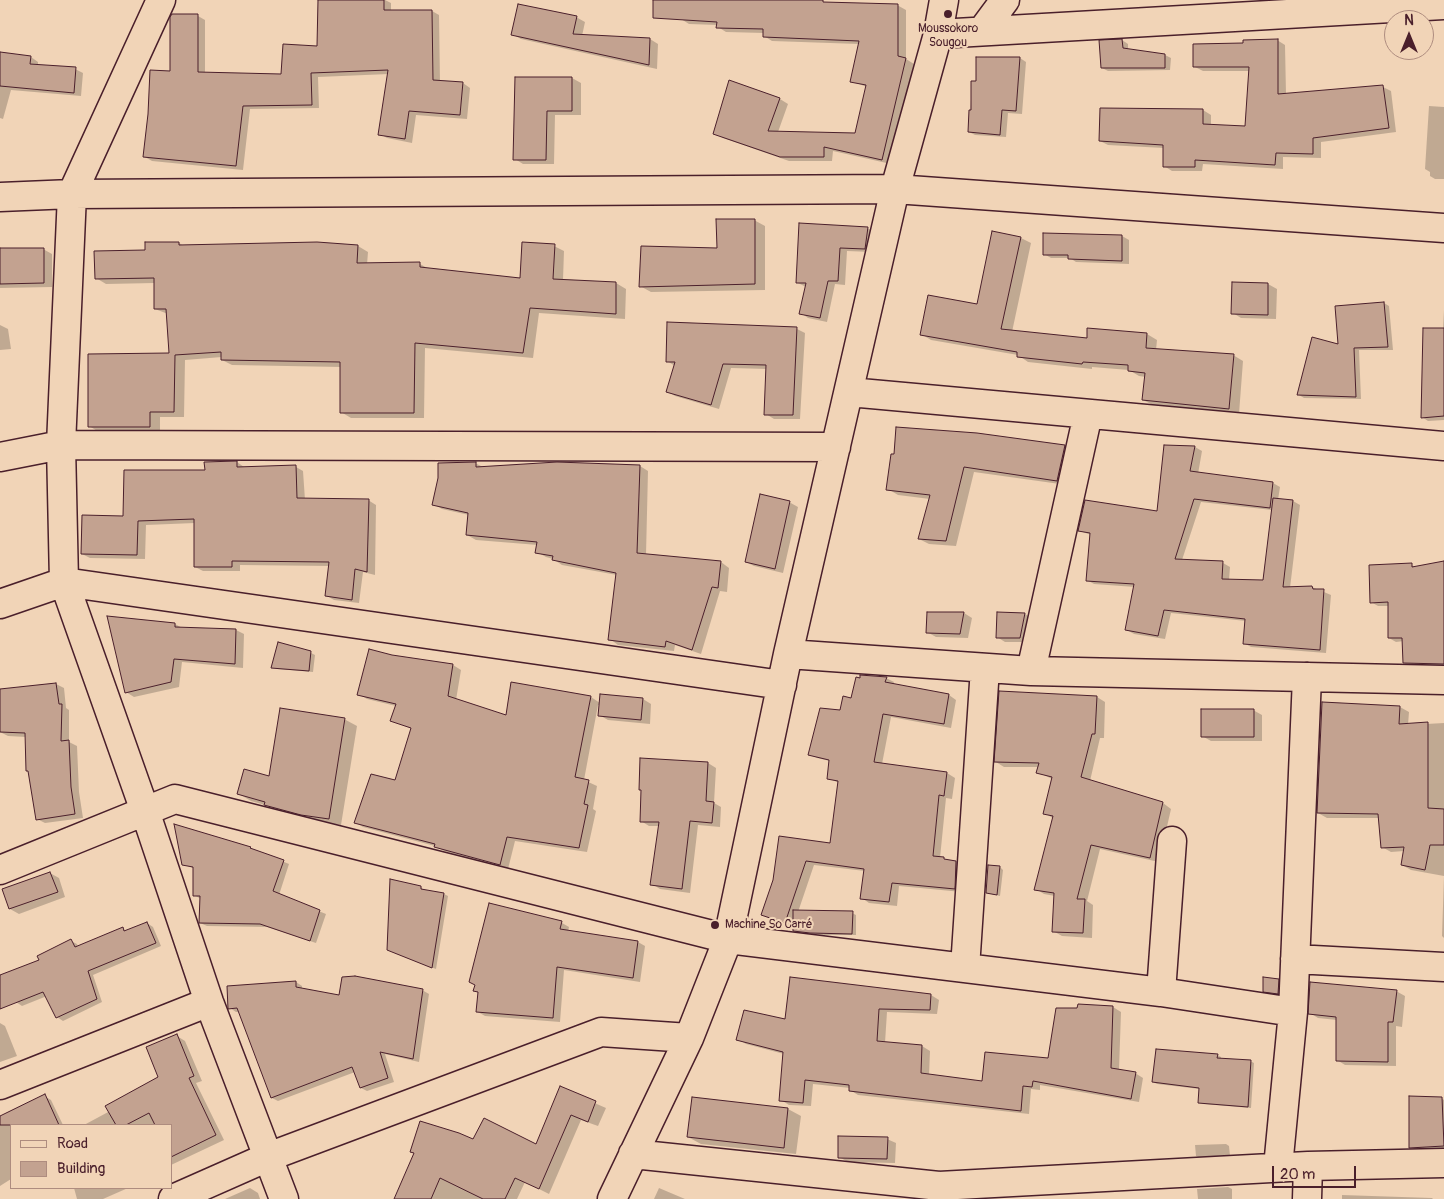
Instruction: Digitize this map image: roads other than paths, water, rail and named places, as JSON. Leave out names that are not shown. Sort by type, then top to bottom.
[{"type":"street","points":[[161,0],[72,194],[61,445],[64,582],[146,811],[209,1002],[284,1199]]},
{"type":"street","points":[[612,1199],[689,1038],[728,939],[788,654],[895,189],[938,34],[944,0]]},
{"type":"street","points":[[982,31],[1005,0]]},
{"type":"street","points":[[938,34],[1444,5]]},
{"type":"street","points":[[0,197],[72,194],[895,189],[1444,228]]},
{"type":"street","points":[[849,392],[1444,446]]},
{"type":"street","points":[[1031,671],[1088,414]]},
{"type":"street","points":[[0,457],[61,445],[836,447]]},
{"type":"street","points":[[0,604],[64,582],[782,685]]},
{"type":"street","points":[[788,654],[1031,671],[1444,680]]},
{"type":"street","points":[[965,968],[986,668]]},
{"type":"street","points":[[1278,1167],[1293,1012],[1307,677]]},
{"type":"street","points":[[0,870],[175,799],[728,939],[1161,992],[1293,1012]]},
{"type":"street","points":[[1161,992],[1172,841]]},
{"type":"street","points":[[1295,959],[1444,967]]},
{"type":"street","points":[[0,1085],[209,1002]]},
{"type":"street","points":[[173,1199],[268,1157],[602,1032],[689,1038]]},
{"type":"street","points":[[633,1154],[939,1186],[1278,1167],[1444,1163]]},
{"type":"street","points":[[1307,1199],[1308,1166]]},
{"type":"place","name":"Moussokoro Sougou","points":[[948,14]]},
{"type":"place","name":"Machine So Carré","points":[[715,925]]}]
